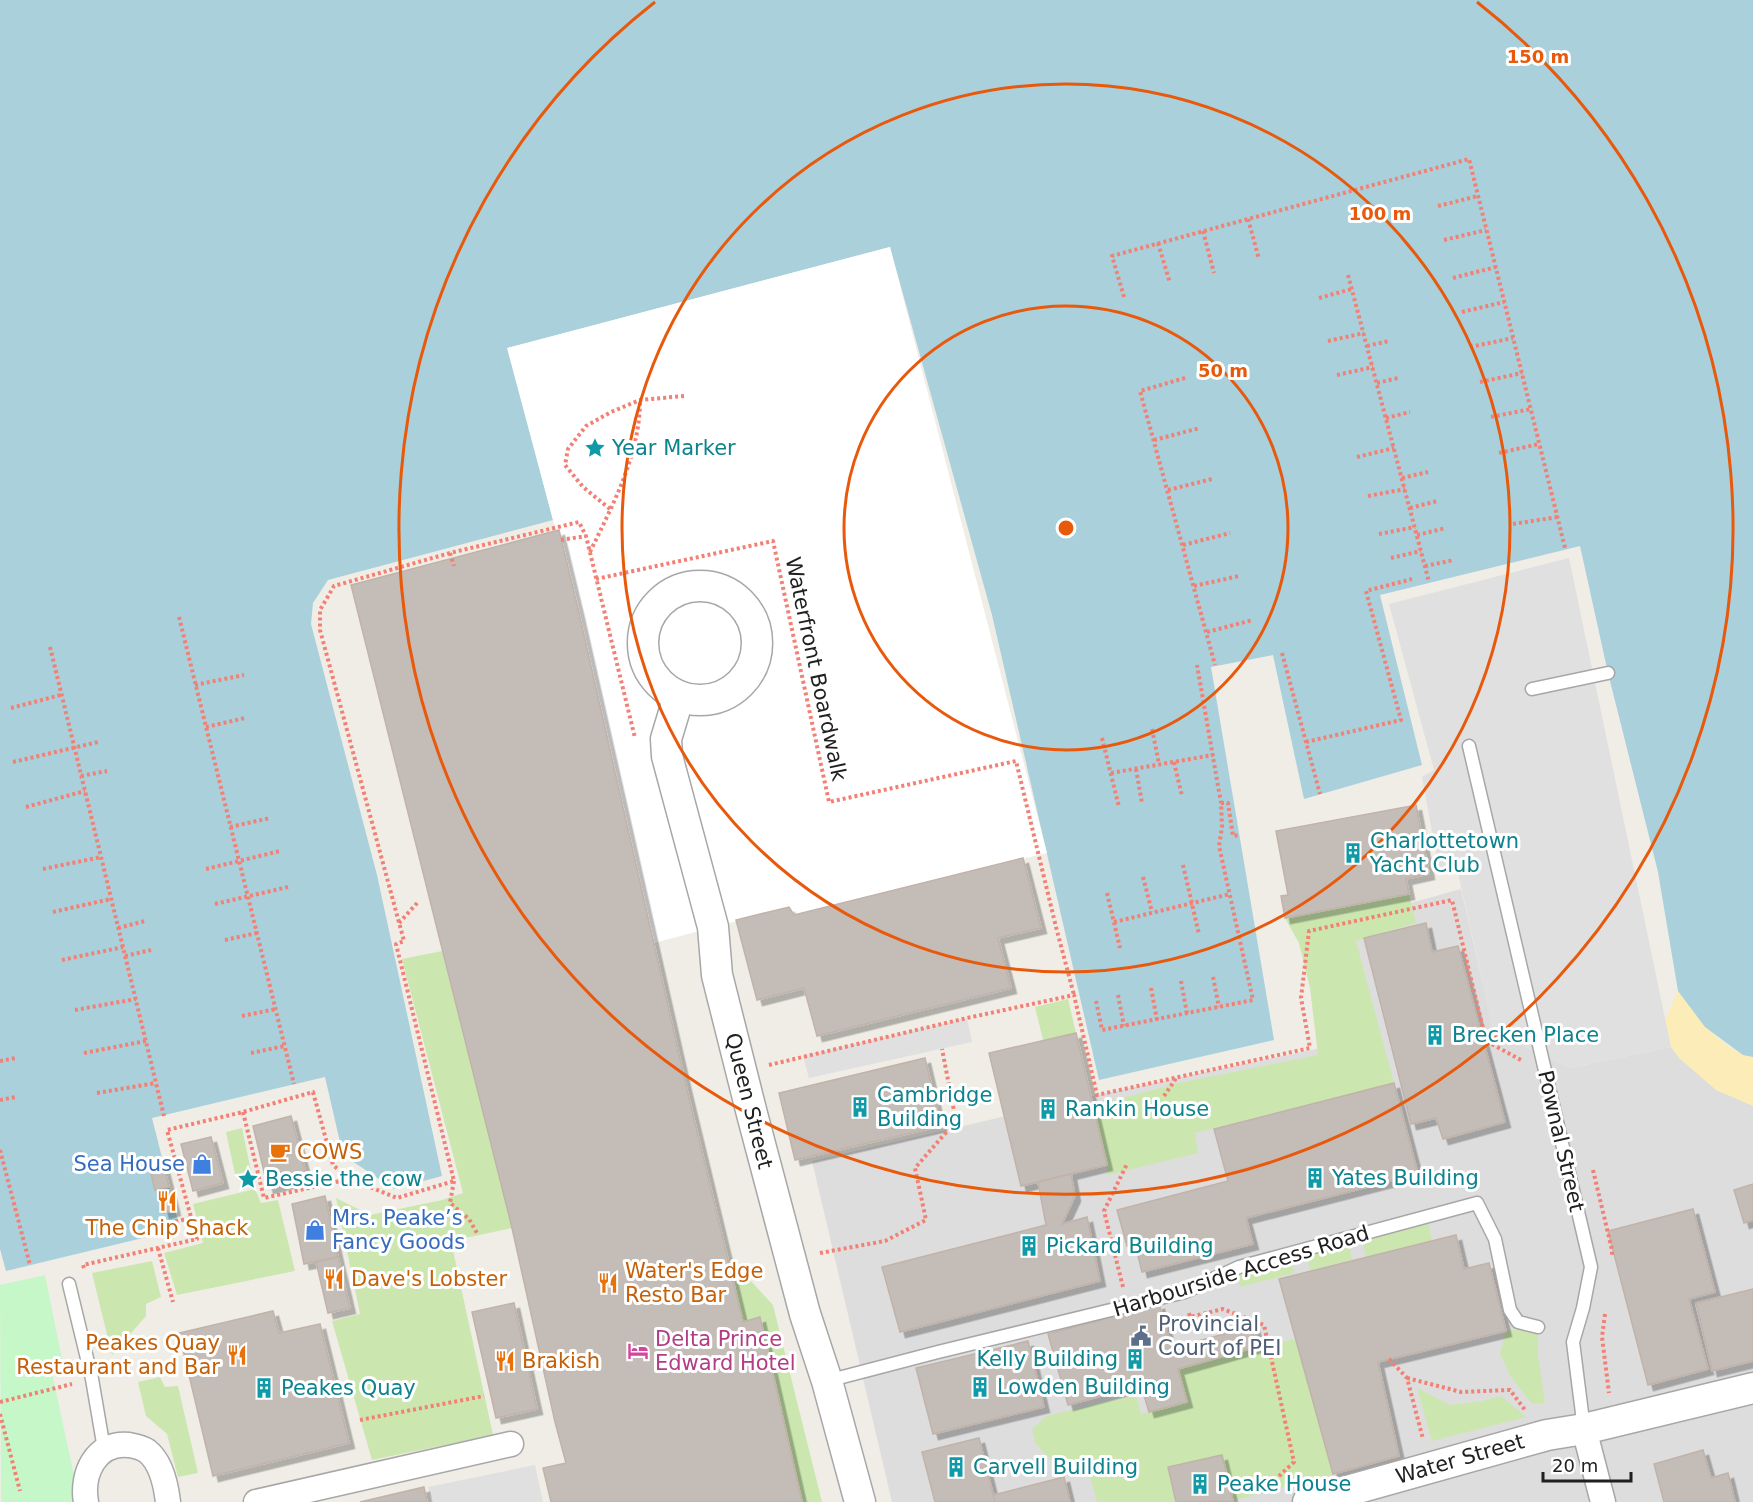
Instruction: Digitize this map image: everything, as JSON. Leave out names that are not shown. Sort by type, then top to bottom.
[{"type":"street","name":"Queen Street","points":[[679,696],[666,740],[667,756],[713,927],[717,975],[752,1114],[860,1502]]},
{"type":"street","name":"Water Street","points":[[1308,1502],[1547,1435],[1584,1429],[1753,1388]]},
{"type":"street","name":"Pownal Street","points":[[1584,1429],[1603,1502]]},
{"type":"street","points":[[86,1502],[84,1490],[86,1475],[93,1462],[104,1449],[122,1444],[137,1446],[148,1452],[158,1466],[165,1484],[168,1502]]},
{"type":"street","points":[[256,1502],[511,1444]]},
{"type":"lane","points":[[1532,689],[1608,673]]},
{"type":"lane","name":"Pownal Street","points":[[1469,746],[1591,1267],[1573,1342],[1584,1429]]},
{"type":"lane","name":"Harbourside Access Road","points":[[827,1381],[1182,1293],[1239,1267],[1477,1203],[1495,1239],[1510,1310],[1518,1322],[1538,1327]]},
{"type":"lane","points":[[69,1284],[92,1379],[104,1449]]},
{"type":"path","points":[[1124,297],[1113,256],[1468,159],[1565,548]]},
{"type":"path","points":[[1438,206],[1478,196]]},
{"type":"path","points":[[1248,219],[1259,259]]},
{"type":"path","points":[[1444,240],[1486,230]]},
{"type":"path","points":[[1203,231],[1214,273]]},
{"type":"path","points":[[1158,243],[1170,283]]},
{"type":"path","points":[[1453,278],[1496,267]]},
{"type":"path","points":[[1348,275],[1429,582]]},
{"type":"path","points":[[1319,298],[1352,289]]},
{"type":"path","points":[[1462,312],[1504,302]]},
{"type":"path","points":[[1328,341],[1364,333]]},
{"type":"path","points":[[1470,347],[1513,338]]},
{"type":"path","points":[[1367,346],[1389,341]]},
{"type":"path","points":[[1337,375],[1373,367]]},
{"type":"path","points":[[1480,382],[1522,372]]},
{"type":"path","points":[[1185,378],[1140,391],[1215,665]]},
{"type":"path","points":[[1377,383],[1398,378]]},
{"type":"path","points":[[610,509],[583,487],[565,465],[568,449],[586,426],[611,412],[640,400],[684,396]]},
{"type":"path","points":[[590,553],[633,455],[640,400]]},
{"type":"path","points":[[1491,417],[1531,409]]},
{"type":"path","points":[[1386,418],[1410,412]]},
{"type":"path","points":[[1154,440],[1200,428]]},
{"type":"path","points":[[1499,453],[1539,444]]},
{"type":"path","points":[[1357,458],[1394,448]]},
{"type":"path","points":[[1402,478],[1428,472]]},
{"type":"path","points":[[1167,490],[1212,479]]},
{"type":"path","points":[[1368,496],[1405,489]]},
{"type":"path","points":[[1410,508],[1437,501]]},
{"type":"path","points":[[1513,524],[1557,517]]},
{"type":"path","points":[[478,1235],[469,1219],[450,1203],[454,1181],[396,944],[404,941],[320,630],[320,610],[334,586],[450,552],[579,522]]},
{"type":"path","points":[[1379,534],[1415,527]]},
{"type":"path","points":[[1417,535],[1446,528]]},
{"type":"path","points":[[1183,545],[1230,533]]},
{"type":"path","points":[[561,540],[586,536]]},
{"type":"path","name":"Waterfront Boardwalk","points":[[596,579],[773,542],[829,802],[1016,761],[1074,995]]},
{"type":"path","points":[[1390,558],[1421,551]]},
{"type":"path","points":[[450,552],[454,566]]},
{"type":"path","points":[[1425,566],[1454,560]]},
{"type":"path","points":[[1194,586],[1239,576]]},
{"type":"path","points":[[1306,742],[1401,720],[1366,591],[1412,579]]},
{"type":"path","points":[[179,617],[294,1084]]},
{"type":"path","points":[[1207,632],[1253,620]]},
{"type":"path","points":[[50,647],[164,1116]]},
{"type":"path","points":[[1282,652],[1320,794]]},
{"type":"path","points":[[1096,1000],[1102,1030],[1253,1000],[1219,846],[1222,827],[1221,803],[1197,665]]},
{"type":"path","points":[[195,685],[244,675]]},
{"type":"path","points":[[11,708],[61,695]]},
{"type":"path","points":[[206,727],[245,718]]},
{"type":"path","points":[[1152,729],[1159,764]]},
{"type":"path","points":[[1102,738],[1119,807]]},
{"type":"path","points":[[13,762],[98,742]]},
{"type":"path","points":[[1111,773],[1213,755]]},
{"type":"path","points":[[1174,762],[1182,796]]},
{"type":"path","points":[[1136,769],[1142,803]]},
{"type":"path","points":[[81,776],[108,771]]},
{"type":"path","points":[[26,807],[85,791]]},
{"type":"path","points":[[1221,803],[1228,802],[1233,836],[1239,835]]},
{"type":"path","points":[[230,827],[270,818]]},
{"type":"path","points":[[206,869],[280,851]]},
{"type":"path","points":[[43,869],[101,857]]},
{"type":"path","points":[[1183,865],[1199,934]]},
{"type":"path","points":[[1143,877],[1152,912]]},
{"type":"path","points":[[215,904],[288,887]]},
{"type":"path","points":[[1107,892],[1120,948]]},
{"type":"path","points":[[1114,922],[1230,894]]},
{"type":"path","points":[[53,912],[111,899]]},
{"type":"path","points":[[967,1017],[1074,995],[1096,1095],[1310,1048],[1301,998],[1309,931],[1452,900]]},
{"type":"path","points":[[398,924],[419,901]]},
{"type":"path","points":[[118,927],[145,921]]},
{"type":"path","points":[[225,940],[257,933]]},
{"type":"path","points":[[62,960],[123,947]]},
{"type":"path","points":[[125,956],[151,950]]},
{"type":"path","points":[[1212,977],[1219,1007]]},
{"type":"path","points":[[1181,981],[1187,1014]]},
{"type":"path","points":[[1151,988],[1156,1020]]},
{"type":"path","points":[[1118,995],[1124,1026]]},
{"type":"path","points":[[75,1010],[136,999]]},
{"type":"path","points":[[242,1016],[276,1009]]},
{"type":"path","points":[[84,1053],[146,1041]]},
{"type":"path","points":[[251,1053],[285,1047]]},
{"type":"path","points":[[814,1254],[885,1241],[926,1220],[915,1168],[956,1121],[942,1049]]},
{"type":"path","points":[[0,1061],[16,1058]]},
{"type":"path","points":[[1164,1096],[1177,1077]]},
{"type":"path","points":[[97,1093],[156,1083]]},
{"type":"path","points":[[86,1277],[83,1265],[197,1239],[167,1130],[313,1092],[333,1165],[350,1179],[397,1198],[454,1181]]},
{"type":"path","points":[[0,1100],[16,1097]]},
{"type":"path","points":[[243,1112],[264,1198],[350,1179]]},
{"type":"path","points":[[0,1150],[30,1265]]},
{"type":"path","points":[[1127,1164],[1104,1211],[1128,1306]]},
{"type":"path","points":[[146,1228],[191,1218]]},
{"type":"path","points":[[158,1248],[173,1302]]},
{"type":"path","points":[[1182,1293],[1190,1317],[1223,1310],[1264,1325],[1294,1462],[1261,1492]]},
{"type":"path","points":[[1389,1359],[1407,1378],[1425,1449]]},
{"type":"path","points":[[1407,1378],[1461,1392],[1510,1390],[1527,1413]]},
{"type":"path","points":[[0,1402],[92,1379]]},
{"type":"path","points":[[360,1420],[484,1396]]},
{"type":"path","points":[[0,1414],[20,1491]]},
{"type":"shaded area","points":[[1569,558],[1671,1047],[1570,1068],[1494,1032],[1457,869],[1439,870],[1422,777],[1434,770],[1389,604]]},
{"type":"shaded area","points":[[1461,889],[1494,1032],[1570,1068],[1671,1047],[1753,1089],[1753,1502],[892,1502],[812,1161],[1097,1095],[1331,1046],[1309,931]]},
{"type":"shaded area","points":[[967,1018],[972,1042],[809,1078],[803,1056]]},
{"type":"shaded area","points":[[535,1465],[543,1502],[432,1502],[428,1487]]},
{"type":"green space","points":[[1409,894],[1416,923],[1356,941],[1394,1083],[1195,1133],[1198,1153],[1108,1175],[1093,1106],[1179,1083],[1318,1055],[1310,988],[1299,943],[1285,918]]},
{"type":"green space","points":[[442,951],[512,1228],[451,1241],[493,1435],[372,1460],[332,1321],[360,1314],[336,1198],[370,1215],[442,1200],[463,1193],[402,959]]},
{"type":"green space","points":[[1068,999],[1076,1033],[1043,1040],[1035,1007]]},
{"type":"green space","points":[[242,1128],[251,1171],[235,1174],[226,1132]]},
{"type":"green space","points":[[255,1189],[261,1203],[278,1200],[295,1271],[177,1295],[164,1253],[203,1243],[193,1204]]},
{"type":"green space","points":[[1428,1223],[1432,1240],[1366,1257],[1362,1239]]},
{"type":"green space","points":[[1349,1244],[1352,1260],[1310,1270],[1306,1254]]},
{"type":"green space","points":[[1291,1260],[1294,1273],[1240,1287],[1237,1273]]},
{"type":"green space","points":[[152,1261],[161,1297],[146,1304],[146,1316],[112,1355],[92,1273]]},
{"type":"green space","points":[[740,1269],[773,1305],[822,1502],[802,1502],[761,1318],[743,1322],[732,1270]]},
{"type":"green space","points":[[45,1275],[64,1369],[52,1373],[75,1480],[74,1502],[1,1502],[0,1285]]},
{"type":"green space","points":[[1538,1327],[1538,1355],[1545,1403],[1532,1404],[1511,1377],[1500,1354],[1506,1331]]},
{"type":"green space","points":[[1297,1339],[1333,1474],[1228,1502],[1097,1502],[1089,1472],[1065,1475],[1035,1443],[1032,1429],[1046,1416],[1136,1395],[1141,1414],[1186,1402],[1178,1369],[1260,1346]]},
{"type":"green space","points":[[160,1377],[165,1387],[178,1386],[198,1473],[178,1477],[167,1434],[146,1416],[138,1382]]},
{"type":"green space","points":[[1417,1388],[1450,1405],[1501,1396],[1526,1417],[1432,1441]]},
{"type":"sand","points":[[1678,991],[1701,1021],[1720,1040],[1731,1048],[1753,1057],[1753,1106],[1716,1090],[1679,1058],[1671,1047],[1665,1020]]},
{"type":"water","points":[[0,0],[1753,0],[1753,1057],[1743,1055],[1705,1027],[1678,991],[1658,872],[1608,673],[1580,546],[1380,595],[1422,765],[1304,799],[1273,655],[1211,667],[1274,1040],[1099,1080],[992,615],[890,247],[508,348],[553,520],[328,580],[313,603],[311,624],[377,875],[442,1176],[394,1189],[343,1155],[325,1077],[152,1118],[180,1229],[6,1271],[0,1249]]},
{"type":"pier","points":[[890,247],[1047,853],[794,915],[789,907],[654,943],[566,557],[553,520],[507,348]]},
{"type":"building","points":[[559,530],[687,1090],[743,1322],[760,1317],[802,1502],[551,1502],[543,1468],[566,1463],[512,1228],[351,585]]},
{"type":"building","name":"Charlottetown Yacht Club","points":[[1416,805],[1429,874],[1406,879],[1409,894],[1285,918],[1281,896],[1288,895],[1276,831]]},
{"type":"building","points":[[1023,858],[1041,928],[998,938],[1011,988],[817,1036],[804,988],[757,1000],[736,920],[789,907],[794,915]]},
{"type":"building","name":"Brecken Place","points":[[1426,923],[1432,952],[1458,946],[1505,1122],[1443,1139],[1436,1118],[1411,1124],[1364,938]]},
{"type":"building","name":"Rankin House","points":[[1076,1033],[1107,1165],[1021,1186],[989,1053]]},
{"type":"building","name":"Cambridge Building","points":[[925,1058],[941,1126],[795,1160],[779,1093]]},
{"type":"building","name":"Yates Building","points":[[1394,1083],[1418,1174],[1246,1218],[1253,1244],[1142,1272],[1135,1244],[1127,1246],[1117,1210],[1228,1181],[1214,1129]]},
{"type":"building","name":"COWS","points":[[291,1116],[307,1178],[268,1188],[253,1126]]},
{"type":"building","name":"Sea House","points":[[211,1137],[223,1183],[193,1191],[181,1144]]},
{"type":"building","points":[[163,1163],[169,1187],[155,1190],[149,1166]]},
{"type":"building","name":"Pickard Building","points":[[1071,1174],[1075,1196],[1062,1224],[1087,1217],[1100,1281],[900,1332],[882,1267],[1046,1225],[1038,1182]]},
{"type":"building","points":[[1753,1184],[1753,1220],[1744,1223],[1734,1190]]},
{"type":"building","name":"The Chip Shack","points":[[170,1190],[175,1210],[164,1213],[159,1193]]},
{"type":"building","name":"Mrs. Peake’s Fancy Goods","points":[[325,1196],[338,1257],[304,1264],[292,1204]]},
{"type":"building","points":[[1693,1209],[1715,1292],[1689,1299],[1708,1369],[1648,1385],[1608,1231]]},
{"type":"building","points":[[1456,1235],[1464,1269],[1489,1263],[1506,1331],[1378,1362],[1399,1456],[1333,1474],[1279,1279]]},
{"type":"building","points":[[338,1257],[350,1308],[328,1313],[316,1262]]},
{"type":"building","points":[[1753,1289],[1753,1361],[1712,1371],[1696,1303]]},
{"type":"building","name":"Brakish","points":[[514,1303],[537,1409],[496,1418],[472,1312]]},
{"type":"building","name":"Kelly Building","points":[[1159,1304],[1172,1348],[1254,1326],[1260,1346],[1178,1369],[1187,1402],[1149,1412],[1141,1385],[1068,1405],[1048,1334]]},
{"type":"building","name":"Peakes Quay","points":[[273,1311],[279,1333],[320,1324],[349,1443],[213,1476],[179,1333]]},
{"type":"building","name":"Lowden Building","points":[[1028,1341],[1044,1407],[933,1434],[916,1368]]},
{"type":"building","name":"Carvell Building","points":[[979,1438],[995,1502],[935,1502],[922,1452]]},
{"type":"building","points":[[1703,1450],[1711,1478],[1728,1473],[1735,1502],[1664,1502],[1654,1464]]},
{"type":"building","name":"Peake House","points":[[1222,1455],[1233,1501],[1176,1502],[1168,1467]]},
{"type":"building","points":[[1064,1477],[1070,1502],[995,1502],[993,1495]]},
{"type":"building","points":[[424,1487],[427,1502],[360,1502]]},
{"type":"place","name":"Year Marker","points":[[595,448]]},
{"type":"place","name":"Charlottetown Yacht Club","points":[[1353,853]]},
{"type":"place","name":"Brecken Place","points":[[1435,1035]]},
{"type":"place","name":"Cambridge Building","points":[[860,1107]]},
{"type":"place","name":"Rankin House","points":[[1048,1109]]},
{"type":"place","name":"COWS","points":[[280,1152]]},
{"type":"place","name":"Sea House","points":[[202,1164]]},
{"type":"place","name":"Yates Building","points":[[1315,1178]]},
{"type":"place","name":"Bessie the cow","points":[[248,1179]]},
{"type":"place","name":"The Chip Shack","points":[[167,1201]]},
{"type":"place","name":"Mrs. Peake’s Fancy Goods","points":[[315,1230]]},
{"type":"place","name":"Pickard Building","points":[[1029,1246]]},
{"type":"place","name":"Dave's Lobster","points":[[334,1279]]},
{"type":"place","name":"Water's Edge Resto Bar","points":[[608,1283]]},
{"type":"place","name":"Provincial Court of PEI","points":[[1141,1336]]},
{"type":"place","name":"Delta Prince Edward Hotel","points":[[638,1351]]},
{"type":"place","name":"Peakes Quay Restaurant and Bar","points":[[237,1355]]},
{"type":"place","name":"Kelly Building","points":[[1135,1359]]},
{"type":"place","name":"Brakish","points":[[505,1361]]},
{"type":"place","name":"Lowden Building","points":[[980,1387]]},
{"type":"place","name":"Peakes Quay","points":[[264,1388]]},
{"type":"place","name":"Carvell Building","points":[[956,1467]]},
{"type":"place","name":"Peake House","points":[[1200,1484]]}]
